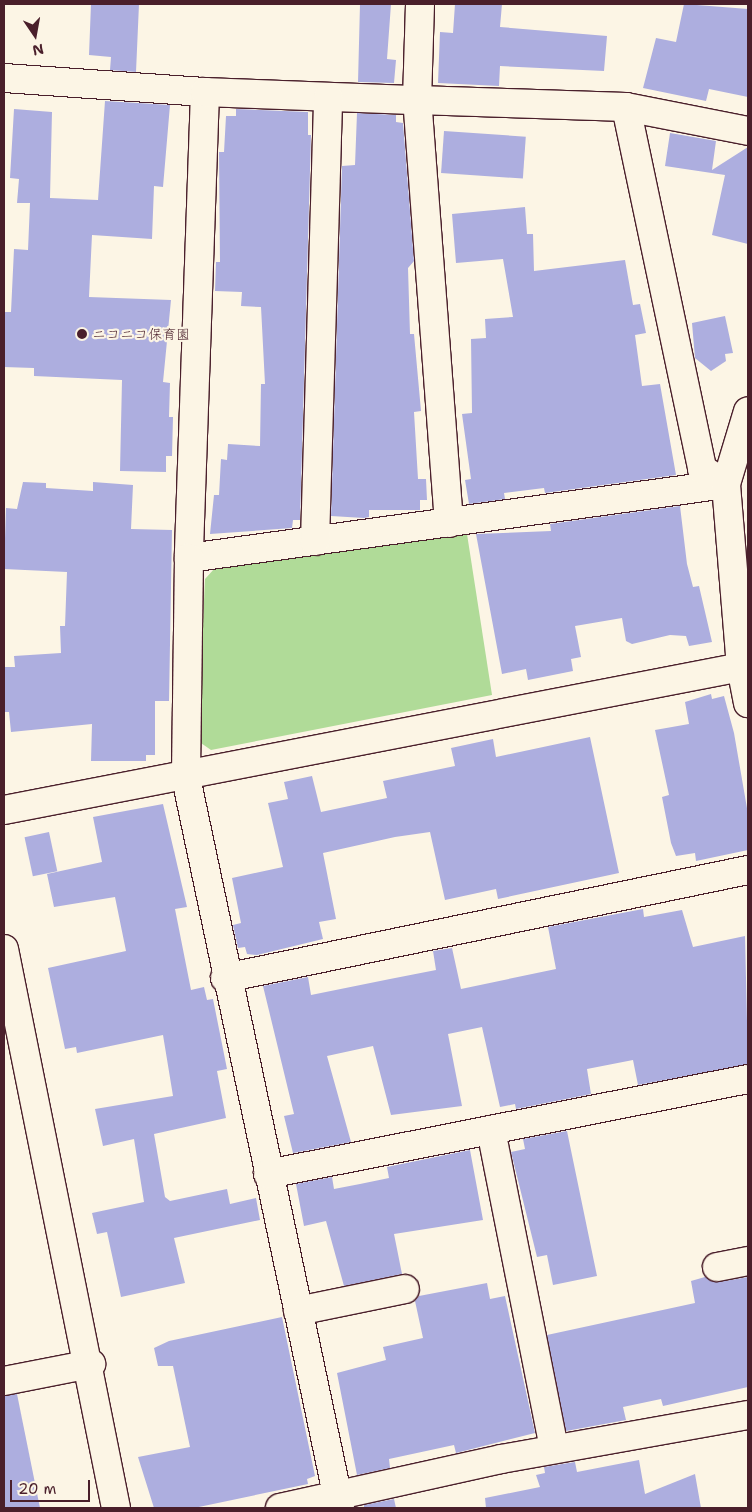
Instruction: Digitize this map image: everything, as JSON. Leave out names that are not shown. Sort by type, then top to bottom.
[{"type":"street","points":[[420,4],[417,100],[449,523]]},
{"type":"street","points":[[4,78],[205,92],[626,107],[748,131]]},
{"type":"street","points":[[205,92],[189,558],[186,778],[225,978],[339,1502]]},
{"type":"street","points":[[315,541],[328,97]]},
{"type":"street","points":[[626,107],[702,469],[726,484]]},
{"type":"street","points":[[748,411],[726,484],[748,703]]},
{"type":"street","points":[[189,558],[726,484]]},
{"type":"street","points":[[4,810],[186,778],[745,667]]},
{"type":"street","points":[[225,978],[748,870]]},
{"type":"street","points":[[4,949],[91,1364],[116,1508]]},
{"type":"street","points":[[268,1174],[748,1079]]},
{"type":"street","points":[[491,1130],[554,1449]]},
{"type":"street","points":[[717,1267],[748,1261]]},
{"type":"street","points":[[298,1312],[405,1289]]},
{"type":"street","points":[[4,1380],[91,1364]]},
{"type":"street","points":[[280,1508],[339,1502],[554,1449],[748,1415]]},
{"type":"green space","points":[[467,534],[492,695],[211,750],[198,741],[205,579],[215,568]]},
{"type":"building","points":[[91,4],[139,4],[136,72],[110,70],[111,57],[89,55]]},
{"type":"building","points":[[360,4],[391,4],[387,59],[396,60],[394,83],[358,82]]},
{"type":"building","points":[[455,4],[502,4],[500,27],[607,36],[604,71],[500,66],[499,86],[438,83],[440,32],[453,33]]},
{"type":"building","points":[[684,4],[748,9],[748,97],[709,89],[706,101],[643,88],[656,38],[676,42]]},
{"type":"building","points":[[105,101],[170,105],[163,187],[154,186],[152,239],[92,235],[89,297],[171,300],[163,382],[170,383],[169,417],[173,417],[172,456],[166,456],[166,472],[120,471],[122,380],[34,376],[34,368],[4,367],[4,312],[11,312],[14,249],[28,250],[30,203],[17,203],[19,179],[10,178],[14,109],[52,112],[50,198],[98,200]]},
{"type":"building","points":[[236,109],[308,112],[308,135],[311,135],[300,520],[293,520],[292,528],[210,534],[214,495],[219,495],[221,459],[227,460],[228,444],[260,446],[261,384],[265,384],[261,307],[241,306],[242,292],[215,291],[216,262],[220,262],[219,152],[224,152],[226,116],[236,116]]},
{"type":"building","points":[[357,113],[396,115],[396,122],[403,123],[414,261],[408,268],[410,334],[414,334],[421,411],[414,412],[418,479],[426,479],[427,500],[420,500],[420,510],[369,510],[369,517],[364,518],[331,516],[342,166],[355,165]]},
{"type":"building","points":[[444,131],[526,137],[523,179],[441,173]]},
{"type":"building","points":[[670,133],[716,141],[712,170],[748,147],[748,244],[712,235],[725,175],[665,166]]},
{"type":"building","points":[[525,207],[527,234],[533,234],[534,271],[625,260],[633,305],[640,304],[646,333],[635,335],[642,386],[660,384],[676,475],[545,493],[544,488],[504,493],[505,499],[469,504],[465,480],[471,479],[462,414],[472,413],[471,339],[486,338],[485,319],[513,317],[503,259],[456,263],[452,214]]},
{"type":"building","points":[[725,316],[733,353],[725,354],[726,361],[711,371],[695,358],[692,323]]},
{"type":"building","points":[[23,482],[46,483],[46,488],[93,491],[93,482],[133,485],[131,529],[172,530],[169,701],[155,701],[155,755],[146,755],[146,761],[91,761],[92,724],[11,732],[9,712],[4,712],[4,667],[15,667],[14,656],[61,653],[60,626],[65,626],[67,572],[4,569],[6,508],[17,509]]},
{"type":"building","points":[[680,506],[687,564],[693,587],[699,586],[712,642],[689,646],[686,636],[670,635],[632,644],[626,641],[622,618],[575,626],[581,657],[571,659],[573,671],[528,680],[526,669],[502,674],[476,534],[551,531],[550,524]]},
{"type":"building","points":[[711,694],[712,699],[724,696],[734,733],[748,814],[748,850],[696,861],[695,853],[676,856],[671,843],[662,797],[669,795],[655,730],[689,724],[685,702]]},
{"type":"building","points":[[590,737],[619,873],[498,899],[496,889],[445,900],[430,832],[395,837],[323,853],[336,919],[319,922],[323,939],[257,955],[247,954],[245,947],[238,948],[233,925],[241,923],[232,878],[283,867],[268,803],[288,799],[284,782],[312,776],[321,812],[387,798],[383,781],[455,766],[451,748],[493,739],[496,757]]},
{"type":"building","points":[[163,804],[187,907],[175,909],[191,990],[204,987],[207,1000],[213,999],[227,1069],[217,1071],[226,1118],[154,1134],[165,1197],[170,1201],[227,1189],[230,1204],[256,1198],[260,1220],[174,1238],[185,1283],[121,1297],[107,1232],[97,1234],[92,1213],[144,1202],[134,1139],[103,1146],[95,1109],[173,1096],[163,1035],[77,1053],[76,1047],[65,1049],[48,968],[126,951],[115,897],[54,907],[47,874],[102,862],[93,817]]},
{"type":"building","points":[[49,832],[57,871],[33,876],[25,837]]},
{"type":"building","points":[[643,909],[644,917],[682,910],[693,947],[745,936],[748,1064],[638,1085],[633,1060],[587,1069],[591,1094],[516,1109],[515,1104],[500,1107],[482,1027],[448,1034],[462,1106],[391,1115],[373,1046],[327,1056],[351,1142],[293,1153],[284,1116],[294,1114],[263,986],[308,977],[311,995],[436,970],[433,951],[452,948],[461,989],[556,969],[548,927]]},
{"type":"building","points":[[567,1131],[597,1276],[553,1285],[547,1255],[537,1257],[511,1152],[525,1149],[523,1139]]},
{"type":"building","points":[[470,1150],[483,1220],[394,1234],[402,1274],[344,1286],[326,1221],[304,1226],[296,1184],[332,1177],[334,1189],[360,1184],[389,1178],[387,1167]]},
{"type":"building","points":[[705,1277],[719,1282],[748,1277],[748,1387],[663,1406],[661,1399],[623,1407],[626,1420],[566,1431],[547,1335],[695,1303],[691,1281]]},
{"type":"building","points":[[487,1283],[490,1299],[505,1296],[535,1433],[456,1453],[454,1445],[389,1459],[390,1468],[357,1475],[337,1373],[386,1360],[383,1347],[423,1338],[415,1301],[419,1296]]},
{"type":"building","points":[[282,1317],[315,1476],[307,1479],[308,1484],[194,1508],[154,1508],[138,1457],[190,1447],[173,1366],[158,1366],[154,1348],[169,1341]]},
{"type":"building","points":[[17,1394],[40,1508],[4,1508],[4,1396]]},
{"type":"building","points":[[639,1460],[645,1494],[695,1474],[701,1508],[486,1508],[485,1498],[540,1487],[536,1475],[545,1473],[544,1467],[575,1462],[577,1472]]},
{"type":"building","points":[[394,1499],[396,1508],[364,1508],[364,1505]]},
{"type":"place","name":"ニコニコ保育園","points":[[82,334]]}]
